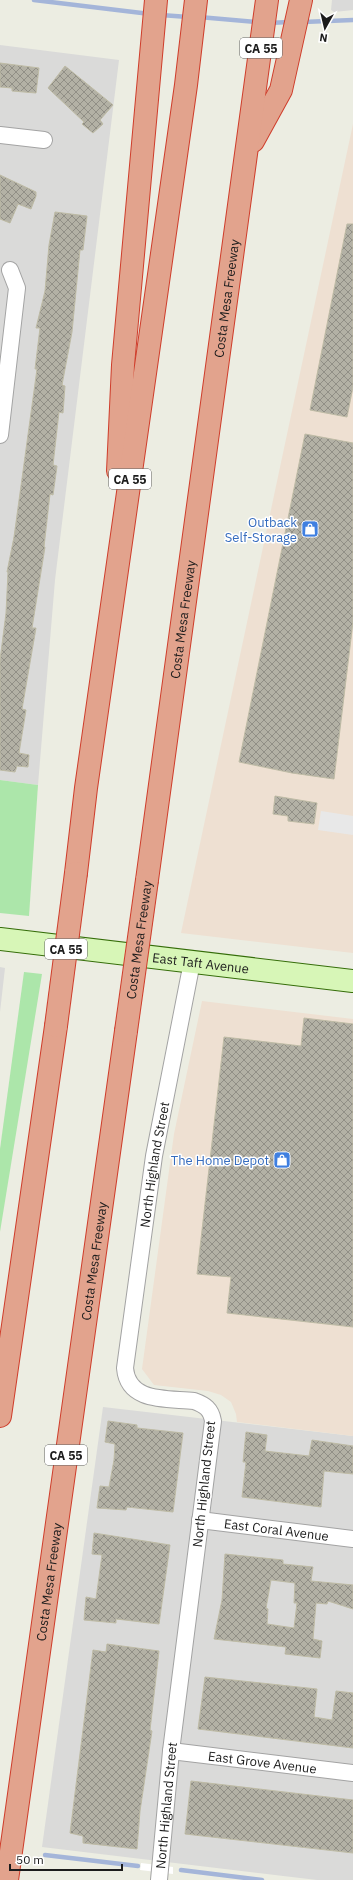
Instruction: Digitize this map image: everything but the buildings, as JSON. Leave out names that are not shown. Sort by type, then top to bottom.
[{"type":"highway","points":[[112,606],[123,365],[156,0]]},
{"type":"highway","name":"CA 55","points":[[0,1416],[56,1026],[86,788],[186,85],[196,1]]},
{"type":"highway","name":"Costa Mesa Freeway","points":[[7,1880],[147,880],[247,152],[266,3]]},
{"type":"highway","points":[[247,152],[281,90],[300,6]]},
{"type":"main road","name":"East Taft Avenue","points":[[0,939],[353,981]]},
{"type":"street","points":[[0,135],[44,140]]},
{"type":"street","points":[[0,435],[3,391],[17,288],[10,270]]},
{"type":"street","name":"North Highland Street","points":[[159,1880],[171,1751],[213,1421],[207,1408],[194,1401],[151,1397],[136,1391],[128,1382],[125,1368],[154,1156],[192,962]]},
{"type":"street","name":"East Coral Avenue","points":[[200,1520],[353,1539]]},
{"type":"street","name":"East Grove Avenue","points":[[171,1751],[353,1773]]},
{"type":"shaded area","points":[[332,0],[353,0],[353,10],[334,12],[331,10]]},
{"type":"shaded area","points":[[0,45],[119,60],[55,580],[38,785],[0,780]]},
{"type":"shaded area","name":"Outback Self-Storage","points":[[353,124],[353,953],[181,933]]},
{"type":"shaded area","points":[[321,811],[353,816],[353,835],[318,830]]},
{"type":"shaded area","points":[[0,967],[5,968],[0,1012]]},
{"type":"shaded area","points":[[202,1001],[353,1019],[353,1436],[237,1422],[236,1414],[231,1402],[221,1395],[208,1391],[154,1385],[142,1369],[174,1134]]},
{"type":"shaded area","points":[[103,1407],[353,1436],[353,1880],[317,1880],[42,1847]]},
{"type":"green space","points":[[0,780],[38,785],[29,916],[0,913]]},
{"type":"green space","points":[[24,972],[42,974],[0,1232],[0,1149]]},
{"type":"pier","points":[[141,1863],[173,1867],[173,1874],[140,1870]]},
{"type":"waterway","points":[[34,0],[150,14]]},
{"type":"waterway","points":[[161,15],[188,17]]},
{"type":"waterway","points":[[199,17],[257,22]]},
{"type":"waterway","points":[[303,22],[353,20]]},
{"type":"waterway","points":[[269,23],[289,22]]},
{"type":"waterway","points":[[45,1855],[138,1866]]},
{"type":"waterway","points":[[181,1870],[262,1880]]},
{"type":"place","name":"Outback Self-Storage","points":[[310,529]]},
{"type":"place","name":"The Home Depot","points":[[282,1160]]}]
